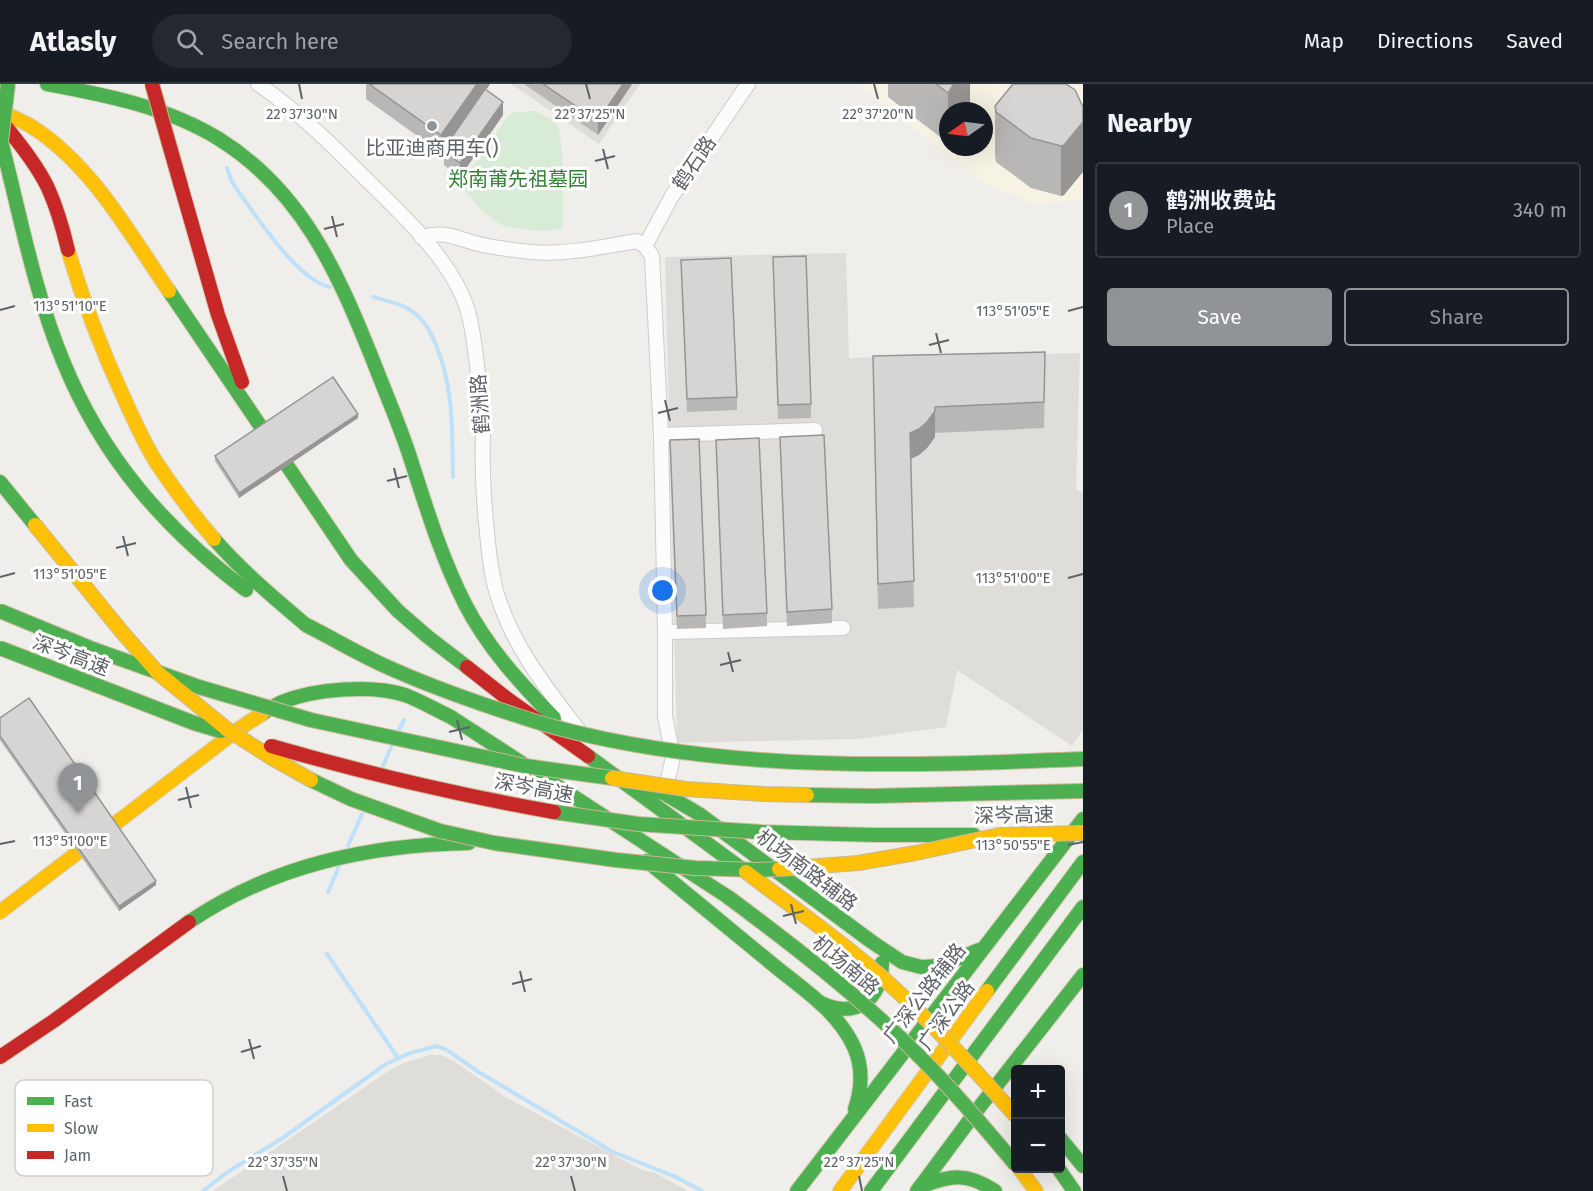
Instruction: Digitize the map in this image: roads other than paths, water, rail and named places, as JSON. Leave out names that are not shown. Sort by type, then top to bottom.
[{"type":"main road","points":[[8,84],[2,141],[4,151],[35,276],[48,318],[64,362],[89,415],[130,480],[159,514],[190,546],[223,574],[257,597],[394,670],[473,701],[558,729],[629,744],[693,753],[790,762],[916,764],[1083,759]]},
{"type":"main road","points":[[46,84],[114,98],[192,125],[218,138],[246,158],[293,204],[331,262],[345,291],[400,430],[452,578],[466,606],[498,656],[519,680],[558,723],[613,774]]},
{"type":"main road","points":[[152,84],[218,315],[238,372],[261,426]]},
{"type":"main road","points":[[0,111],[29,125],[57,146],[91,180],[120,219],[351,560],[398,611],[509,700],[613,774]]},
{"type":"main road","points":[[0,119],[32,161],[47,186],[58,213],[77,281],[101,349],[155,460],[204,527],[234,561],[306,625]]},
{"type":"main road","points":[[0,482],[157,672],[228,730],[272,758],[351,799],[440,831],[494,843],[695,868],[758,870],[858,863],[999,835]]},
{"type":"main road","name":"深岑高速","points":[[0,611],[90,648],[199,687],[311,720],[525,766],[686,789],[764,794],[873,796],[1083,791]]},
{"type":"main road","name":"深岑高速","points":[[0,648],[194,723],[304,756],[428,787],[597,819],[679,828],[875,835],[999,835],[1083,824]]},
{"type":"main road","points":[[1,911],[248,723],[280,703],[322,692],[369,690],[404,695],[451,717],[592,809],[633,849],[818,1002],[844,1029],[860,1064],[861,1095],[852,1118]]},
{"type":"main road","name":"机场南路辅路","points":[[613,774],[665,794],[699,814],[902,962],[921,967],[940,966],[982,949]]},
{"type":"main road","name":"机场南路","points":[[613,774],[861,959],[980,1075],[1011,1110]]},
{"type":"main road","name":"机场南路","points":[[592,809],[728,897],[795,947],[918,1055],[964,1103],[1011,1159]]},
{"type":"main road","name":"广深公路辅路","points":[[797,1191],[982,949],[1083,824]]},
{"type":"main road","points":[[0,1057],[38,1033],[216,905],[256,885],[319,862],[393,847],[435,843],[494,843]]},
{"type":"main road","name":"广深公路","points":[[840,1191],[1083,862]]},
{"type":"main road","points":[[872,1191],[1083,907]]},
{"type":"main road","points":[[818,1002],[841,1010],[851,1009],[870,999],[877,991],[883,971],[882,960],[872,942]]},
{"type":"main road","points":[[918,1189],[1083,975]]},
{"type":"main road","points":[[1021,1065],[1023,1051]]},
{"type":"main road","points":[[1065,1144],[1083,1166]]},
{"type":"main road","points":[[1022,1173],[1036,1191]]},
{"type":"main road","points":[[1061,1173],[1074,1191]]},
{"type":"main road","points":[[918,1189],[945,1178],[957,1176],[977,1180],[995,1191]]},
{"type":"street","name":"鹤洲路","points":[[258,84],[336,149],[389,201],[421,237],[458,285],[468,309],[473,334],[483,432],[487,534],[497,595],[511,630],[530,662],[555,699],[613,774]]},
{"type":"street","name":"鹤石路","points":[[645,246],[672,196],[748,84]]},
{"type":"street","points":[[421,237],[446,234],[476,243],[535,252],[571,251],[637,241],[645,246],[652,256],[661,435],[665,716],[673,757],[665,794]]},
{"type":"street","points":[[661,435],[815,430]]},
{"type":"street","points":[[665,632],[843,628]]},
{"type":"waterway","points":[[227,168],[232,182],[289,258],[317,282],[330,287]]},
{"type":"waterway","points":[[373,297],[409,309],[424,323],[433,337],[442,361],[449,394],[453,477]]},
{"type":"waterway","points":[[399,730],[404,720]]},
{"type":"waterway","points":[[383,766],[392,745]]},
{"type":"waterway","points":[[348,846],[362,814]]},
{"type":"waterway","points":[[328,892],[339,866]]},
{"type":"waterway","points":[[327,954],[398,1058]]},
{"type":"waterway","points":[[203,1191],[226,1173],[284,1137],[386,1064],[410,1053],[437,1046],[613,1152],[676,1177],[702,1191]]},
{"type":"place","name":"比亚迪商用车()","points":[[432,126]]},
{"type":"place","name":"鹤洲收费站","points":[[78,813]]},
{"type":"park label","name":"郑南莆先祖墓园","points":[[518,179]]}]
